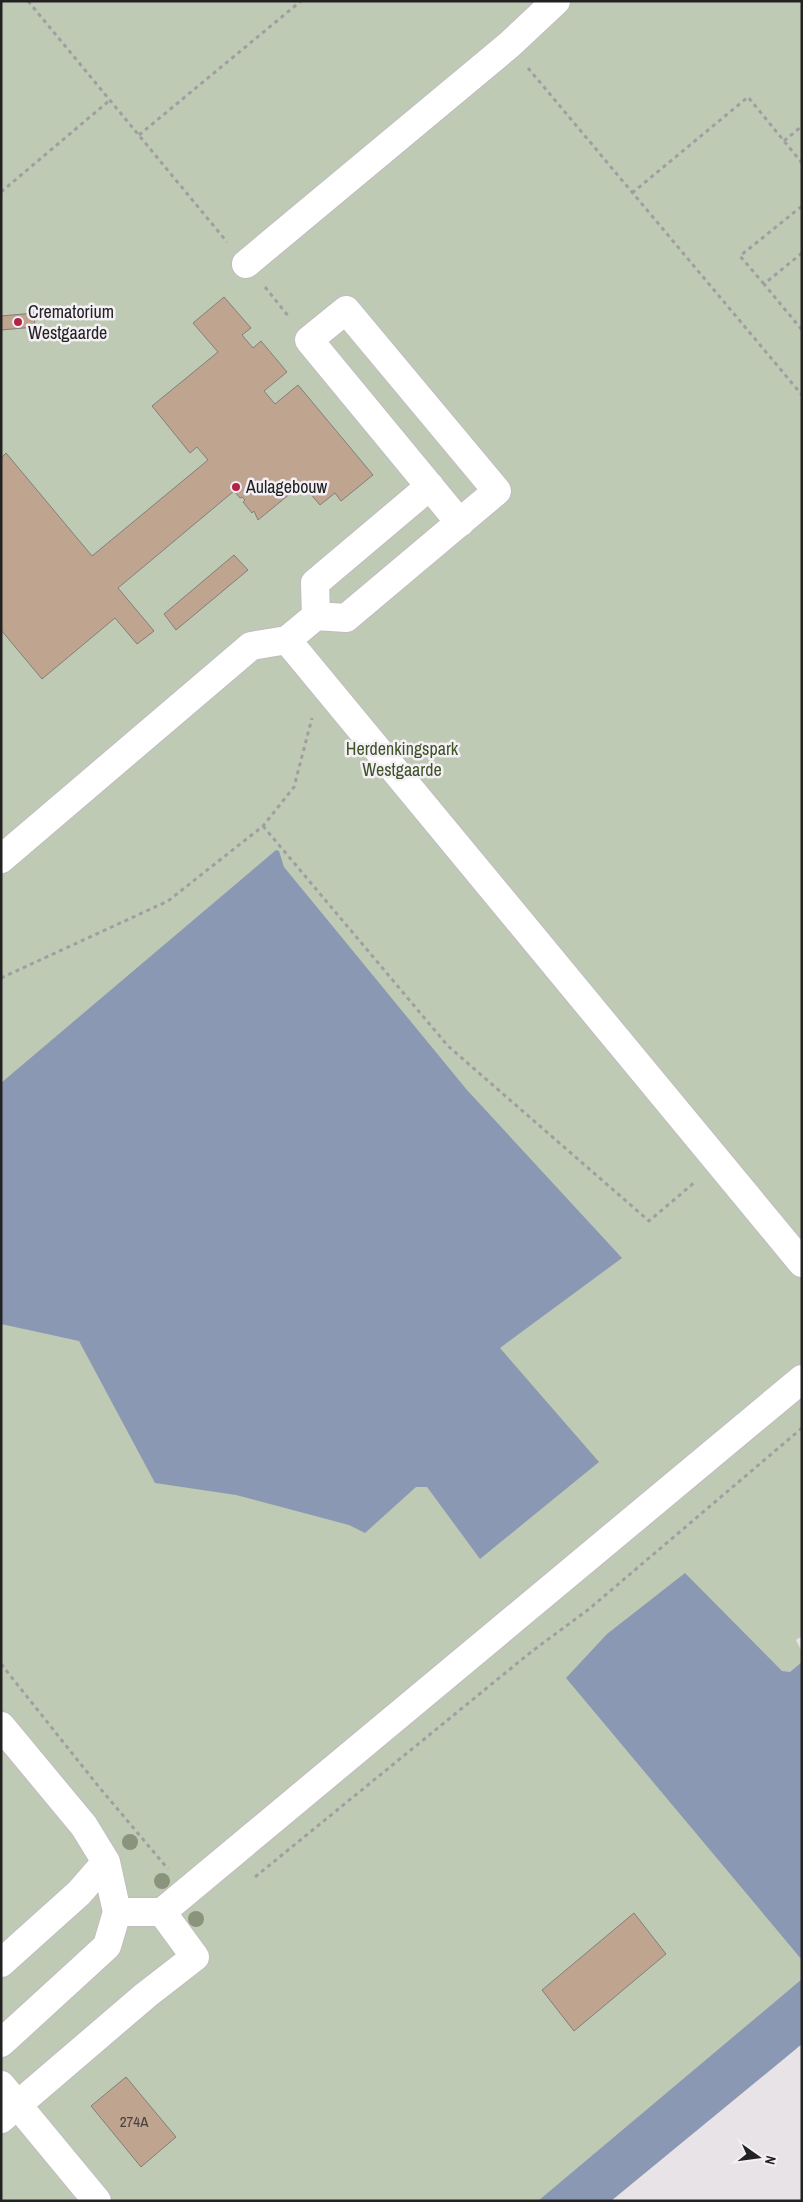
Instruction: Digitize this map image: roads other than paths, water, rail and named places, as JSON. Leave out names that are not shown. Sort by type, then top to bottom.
[{"type":"street","points":[[246,264],[509,45],[556,1]]},
{"type":"street","points":[[1,859],[251,646],[287,640],[316,616],[346,618],[460,523],[497,492],[346,310],[309,340],[460,523]]},
{"type":"street","points":[[316,616],[315,583],[430,486]]},
{"type":"street","points":[[287,640],[802,1263]]},
{"type":"street","points":[[117,1912],[162,1912],[186,1890],[802,1379]]},
{"type":"street","points":[[1,1726],[84,1826],[106,1862],[117,1912],[107,1946],[31,2018],[1,2043]]},
{"type":"street","points":[[1,1963],[79,1893],[106,1862]]},
{"type":"street","points":[[97,2201],[45,2140],[6,2103],[67,2064],[146,1995],[196,1957],[162,1912]]},
{"type":"water","points":[[276,850],[279,851],[284,867],[467,1090],[622,1258],[500,1348],[599,1462],[480,1559],[427,1487],[416,1487],[365,1533],[349,1525],[236,1495],[155,1483],[79,1341],[1,1324],[1,1083]]},
{"type":"water","points":[[685,1573],[782,1671],[790,1672],[802,1662],[802,1960],[566,1678],[607,1634]]},
{"type":"water","points":[[802,1979],[802,2044],[611,2201],[538,2201]]},
{"type":"place","name":"Crematorium Westgaarde","points":[[18,322]]},
{"type":"place","name":"Aulagebouw","points":[[236,487]]},
{"type":"park label","name":"Herdenkingspark Westgaarde","points":[[402,760]]}]
